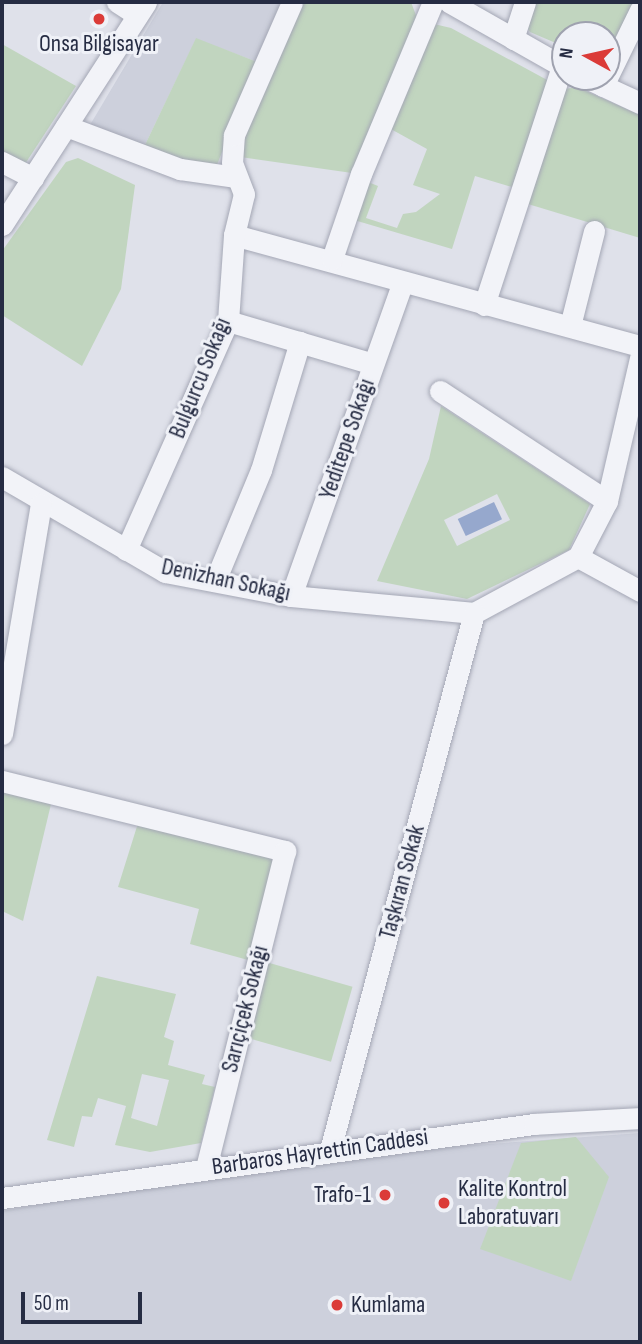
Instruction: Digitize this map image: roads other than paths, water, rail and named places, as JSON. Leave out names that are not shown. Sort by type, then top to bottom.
[{"type":"street","points":[[2,225],[141,8],[117,2]]},
{"type":"street","name":"Bulgurcu Sokağı","points":[[126,550],[228,321],[234,235],[244,194],[236,177],[234,135],[292,2]]},
{"type":"street","points":[[332,259],[361,174],[433,2]]},
{"type":"street","points":[[449,2],[551,60]]},
{"type":"street","points":[[513,39],[525,2]]},
{"type":"street","points":[[621,40],[640,10]]},
{"type":"street","points":[[484,305],[556,91]]},
{"type":"street","points":[[614,91],[640,103]]},
{"type":"street","points":[[66,126],[180,169],[236,177]]},
{"type":"street","points":[[2,162],[33,178]]},
{"type":"street","points":[[570,326],[594,231]]},
{"type":"street","points":[[234,235],[332,259],[484,305],[640,346]]},
{"type":"street","name":"Yeditepe Sokağı","points":[[291,596],[403,282]]},
{"type":"street","points":[[228,321],[373,364]]},
{"type":"street","points":[[215,581],[261,470],[300,342]]},
{"type":"street","points":[[474,613],[578,557],[607,501],[640,358]]},
{"type":"street","points":[[440,391],[607,501]]},
{"type":"street","name":"Denizhan Sokağı","points":[[2,478],[41,503],[165,572],[291,596],[474,613]]},
{"type":"street","points":[[2,734],[41,503]]},
{"type":"street","points":[[578,557],[640,591]]},
{"type":"street","name":"Taşkıran Sokak","points":[[330,1150],[474,613]]},
{"type":"street","name":"Sarıçiçek Sokağı","points":[[2,780],[285,851],[206,1168]]},
{"type":"street","name":"Barbaros Hayrettin Caddesi","points":[[2,1198],[330,1150],[534,1124],[640,1118]]},
{"type":"water","points":[[494,502],[502,519],[466,536],[458,519]]},
{"type":"place","name":"Onsa Bilgisayar","points":[[99,19]]},
{"type":"place","name":"Trafo-1","points":[[385,1195]]},
{"type":"place","name":"Kalite Kontrol Laboratuvarı","points":[[444,1203]]},
{"type":"place","name":"Kumlama","points":[[337,1305]]}]
